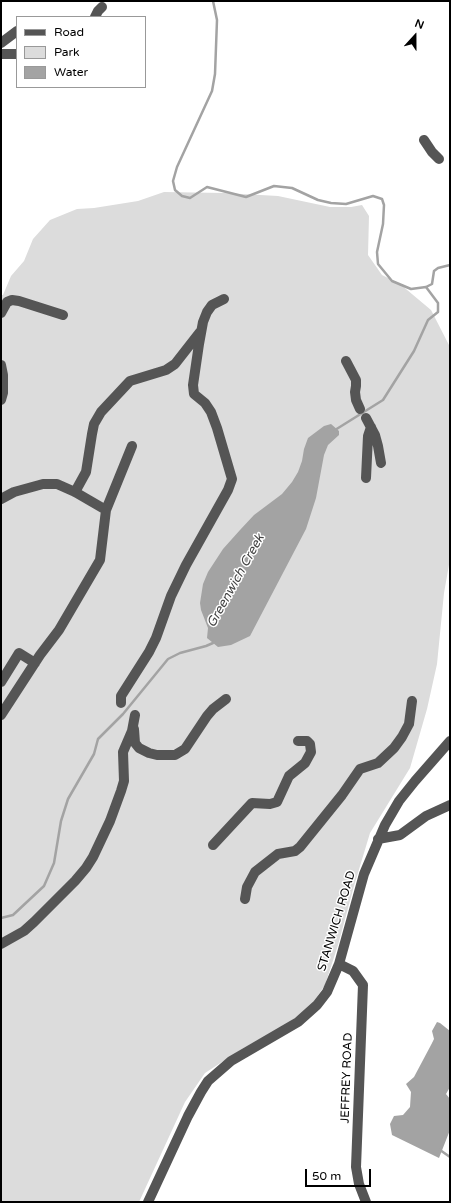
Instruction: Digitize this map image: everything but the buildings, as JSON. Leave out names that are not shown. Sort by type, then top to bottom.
[{"type":"street","points":[[96,16],[102,7]]},
{"type":"street","points":[[1,43],[16,32]]},
{"type":"street","points":[[1,54],[16,54]]},
{"type":"street","points":[[424,140],[439,159]]},
{"type":"street","points":[[121,703],[121,696],[149,652],[177,584],[228,490],[232,479],[211,412],[205,403],[194,394],[194,376],[207,312],[212,305],[224,299]]},
{"type":"street","points":[[1,313],[7,302],[12,300],[63,315]]},
{"type":"street","points":[[75,492],[86,472],[94,424],[101,412],[130,381],[166,370],[175,364],[202,331]]},
{"type":"street","points":[[346,361],[356,380],[356,400],[360,408]]},
{"type":"street","points":[[1,365],[3,381],[3,393],[1,400]]},
{"type":"street","points":[[366,478],[368,422],[378,446],[381,463]]},
{"type":"street","points":[[1,715],[35,663],[59,630],[100,560],[106,510],[132,446]]},
{"type":"street","points":[[1,499],[14,492],[43,484],[57,484],[75,492],[106,510]]},
{"type":"street","points":[[1,492],[14,492]]},
{"type":"street","points":[[1,682],[19,653],[35,663]]},
{"type":"street","points":[[1,944],[24,931],[39,917],[75,881],[93,857],[108,827],[124,781],[123,752],[132,731],[135,715],[134,743],[139,748],[149,753],[157,755],[175,755],[186,748],[213,709],[226,700]]},
{"type":"street","points":[[245,899],[247,887],[255,872],[278,854],[295,850],[300,847],[342,795],[360,769],[378,763],[394,748],[409,724],[412,701]]},
{"type":"street","points":[[213,845],[252,804],[270,804],[277,802],[289,776],[305,763],[311,752],[310,744],[298,741]]},
{"type":"street","name":"STANWICH ROAD","points":[[148,1202],[188,1116],[208,1081],[232,1061],[288,1029],[308,1013],[327,992],[339,964],[364,874],[378,839],[399,801],[429,763],[450,741]]},
{"type":"street","points":[[378,839],[400,835],[426,816],[450,805]]},
{"type":"street","name":"JEFFREY ROAD","points":[[339,964],[353,971],[363,985],[356,1167],[359,1184],[366,1202]]},
{"type":"green space","points":[[164,192],[278,196],[330,207],[351,207],[362,205],[369,216],[368,255],[382,275],[400,284],[431,310],[450,347],[450,559],[444,593],[437,664],[427,709],[410,768],[370,833],[325,985],[310,1007],[288,1023],[242,1049],[205,1073],[185,1102],[139,1202],[1,1202],[1,295],[3,295],[11,276],[24,261],[33,239],[50,220],[77,209],[94,208],[138,201]]},
{"type":"water","points":[[331,424],[339,431],[339,435],[328,445],[324,455],[316,498],[306,529],[250,636],[231,645],[218,647],[207,638],[208,628],[200,603],[203,584],[208,572],[223,549],[254,515],[282,494],[292,482],[302,461],[308,438],[324,426]]},
{"type":"water","points":[[437,1022],[450,1031],[450,1087],[446,1094],[450,1099],[450,1130],[439,1158],[392,1135],[390,1124],[394,1116],[403,1115],[410,1107],[411,1092],[406,1084],[414,1077],[434,1039],[432,1031]]},
{"type":"waterway","points":[[213,1],[217,20],[215,74],[212,91],[177,167],[173,181],[175,190],[182,196],[190,198],[207,187],[246,197],[274,186],[292,188],[318,200],[346,204],[373,196],[382,199],[384,205],[383,224],[377,252],[378,264],[392,281],[411,289],[426,287],[432,284],[434,271],[438,268],[450,265]]},
{"type":"waterway","name":"Greenwich Creek","points":[[335,430],[383,400],[414,351],[428,320],[438,312],[438,303],[426,287]]},
{"type":"waterway","name":"Greenwich Creek","points":[[1,918],[13,915],[44,886],[54,863],[61,821],[68,799],[94,754],[98,739],[123,714],[168,659],[180,653],[206,646],[214,641]]},
{"type":"waterway","points":[[440,1150],[450,1157]]}]
